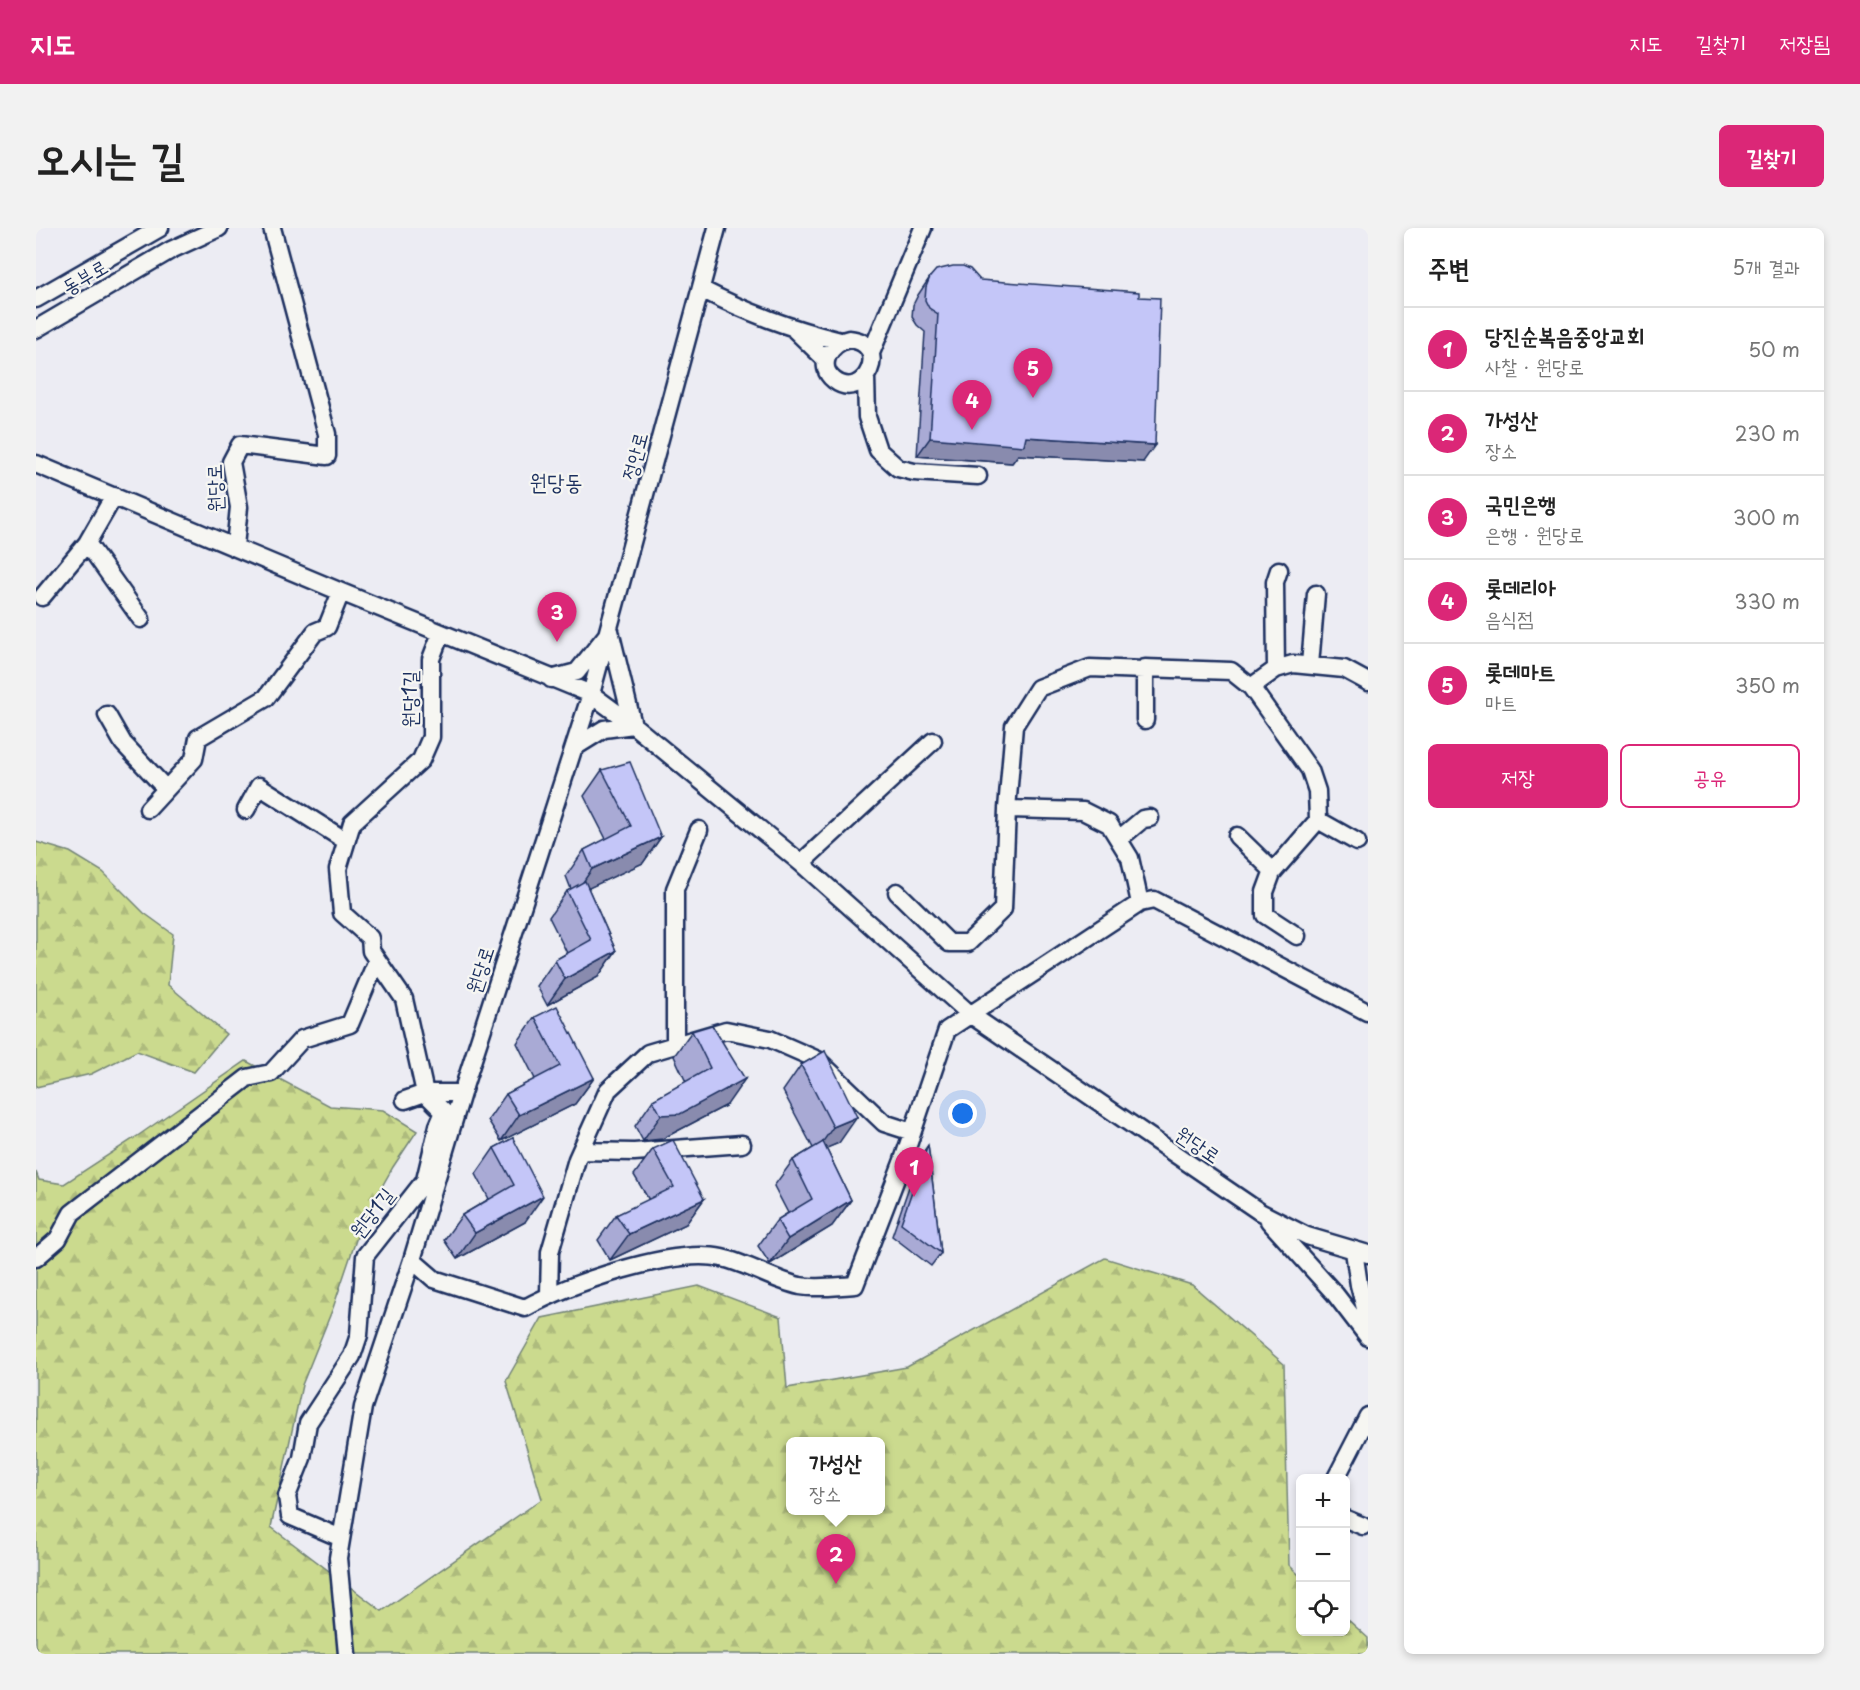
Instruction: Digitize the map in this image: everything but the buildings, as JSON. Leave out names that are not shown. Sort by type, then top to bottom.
[{"type":"street","name":"동부로","points":[[36,299],[160,228]]},
{"type":"street","name":"동부로","points":[[36,329],[171,250],[219,228]]},
{"type":"street","name":"원당로","points":[[235,546],[239,507],[231,462],[240,445],[327,456],[327,435],[272,228]]},
{"type":"street","name":"정안로","points":[[591,694],[610,631],[717,228]]},
{"type":"street","points":[[840,341],[831,347],[826,360],[827,370],[833,380],[846,386],[856,384],[866,377],[871,368],[871,353],[923,228]]},
{"type":"street","points":[[701,289],[736,307],[795,330],[840,341],[857,340],[866,345],[871,353]]},
{"type":"street","points":[[857,340],[886,317]]},
{"type":"street","points":[[795,330],[826,360]]},
{"type":"street","points":[[866,377],[867,417],[878,450],[898,468],[914,472],[978,476]]},
{"type":"street","name":"원당로","points":[[36,464],[591,694],[633,725],[801,862],[970,1015],[1260,1212],[1306,1236],[1361,1253],[1359,1285],[1368,1320]]},
{"type":"street","points":[[42,597],[87,543],[114,496]]},
{"type":"street","points":[[87,543],[141,619]]},
{"type":"street","points":[[1276,669],[1275,582],[1279,570]]},
{"type":"street","points":[[148,809],[194,759],[198,738],[267,698],[315,632],[327,627],[341,592]]},
{"type":"street","points":[[1310,665],[1316,594]]},
{"type":"street","points":[[551,679],[578,672],[610,631]]},
{"type":"street","points":[[575,747],[606,729],[633,725],[610,631]]},
{"type":"street","name":"원당1길","points":[[341,1538],[290,1516],[287,1496],[302,1458],[308,1423],[352,1356],[359,1335],[365,1256],[425,1180],[438,1126],[444,1112],[425,1093],[404,999],[371,951],[370,938],[342,913],[338,869],[352,823],[421,760],[431,736],[431,659],[441,633]]},
{"type":"street","points":[[1251,687],[1276,669],[1293,664],[1344,669],[1368,682]]},
{"type":"street","points":[[897,892],[949,944],[968,943],[1003,909],[1007,809],[1014,726],[1038,688],[1090,668],[1231,671],[1251,687],[1310,770],[1317,791],[1318,820],[1272,873],[1264,892],[1265,915],[1297,936]]},
{"type":"street","points":[[1145,670],[1145,720]]},
{"type":"street","name":"원당로","points":[[347,1654],[338,1558],[363,1407],[412,1260],[462,1093],[591,694]]},
{"type":"street","points":[[107,715],[123,743],[166,789]]},
{"type":"street","points":[[801,862],[933,741]]},
{"type":"street","points":[[246,810],[259,786],[346,841]]},
{"type":"street","points":[[1007,809],[1083,811],[1109,824],[1130,858],[1140,903]]},
{"type":"street","points":[[1119,839],[1143,819],[1150,818]]},
{"type":"street","points":[[1318,820],[1318,818],[1357,842]]},
{"type":"street","points":[[675,1045],[675,889],[699,830]]},
{"type":"street","points":[[1237,836],[1272,873]]},
{"type":"street","points":[[412,1260],[434,1279],[525,1308],[549,1295],[643,1264],[691,1257],[722,1258],[800,1286],[816,1288],[855,1285],[947,1030],[1140,903],[1154,900],[1367,1012]]},
{"type":"street","points":[[36,1258],[58,1239],[72,1213],[247,1078],[271,1073],[302,1039],[350,1024],[377,960]]},
{"type":"street","points":[[1368,1007],[1368,1018]]},
{"type":"street","points":[[549,1295],[550,1252],[581,1151],[608,1090],[648,1053],[726,1030],[770,1039],[818,1060],[884,1123],[912,1132]]},
{"type":"street","points":[[405,1100],[425,1093],[462,1093]]},
{"type":"street","points":[[581,1151],[634,1152],[742,1144]]},
{"type":"street","points":[[1260,1212],[1312,1268],[1368,1337]]},
{"type":"street","points":[[1339,1474],[1368,1416]]},
{"type":"street","points":[[1350,1521],[1363,1526]]},
{"type":"green space","points":[[36,842],[70,852],[103,872],[144,913],[173,934],[168,985],[226,1034],[194,1072],[137,1051],[91,1074],[36,1087]]},
{"type":"green space","points":[[246,1061],[330,1106],[383,1110],[417,1131],[393,1167],[362,1222],[333,1308],[302,1385],[271,1527],[382,1611],[542,1499],[506,1381],[542,1318],[699,1286],[781,1317],[787,1388],[907,1367],[1105,1258],[1192,1285],[1284,1364],[1289,1565],[1296,1572],[1296,1636],[1350,1636],[1350,1622],[1368,1638],[1368,1654],[36,1654],[36,1172],[39,1180],[64,1184]]},
{"type":"place","name":"롯데마트","points":[[1033,398]]},
{"type":"place","name":"롯데리아","points":[[972,430]]},
{"type":"place","name":"국민은행","points":[[557,642]]},
{"type":"place","name":"당진순복음중앙교회","points":[[914,1197]]},
{"type":"place","name":"가성산","points":[[836,1584]]},
{"type":"district","name":"원당동","points":[[556,482]]}]
